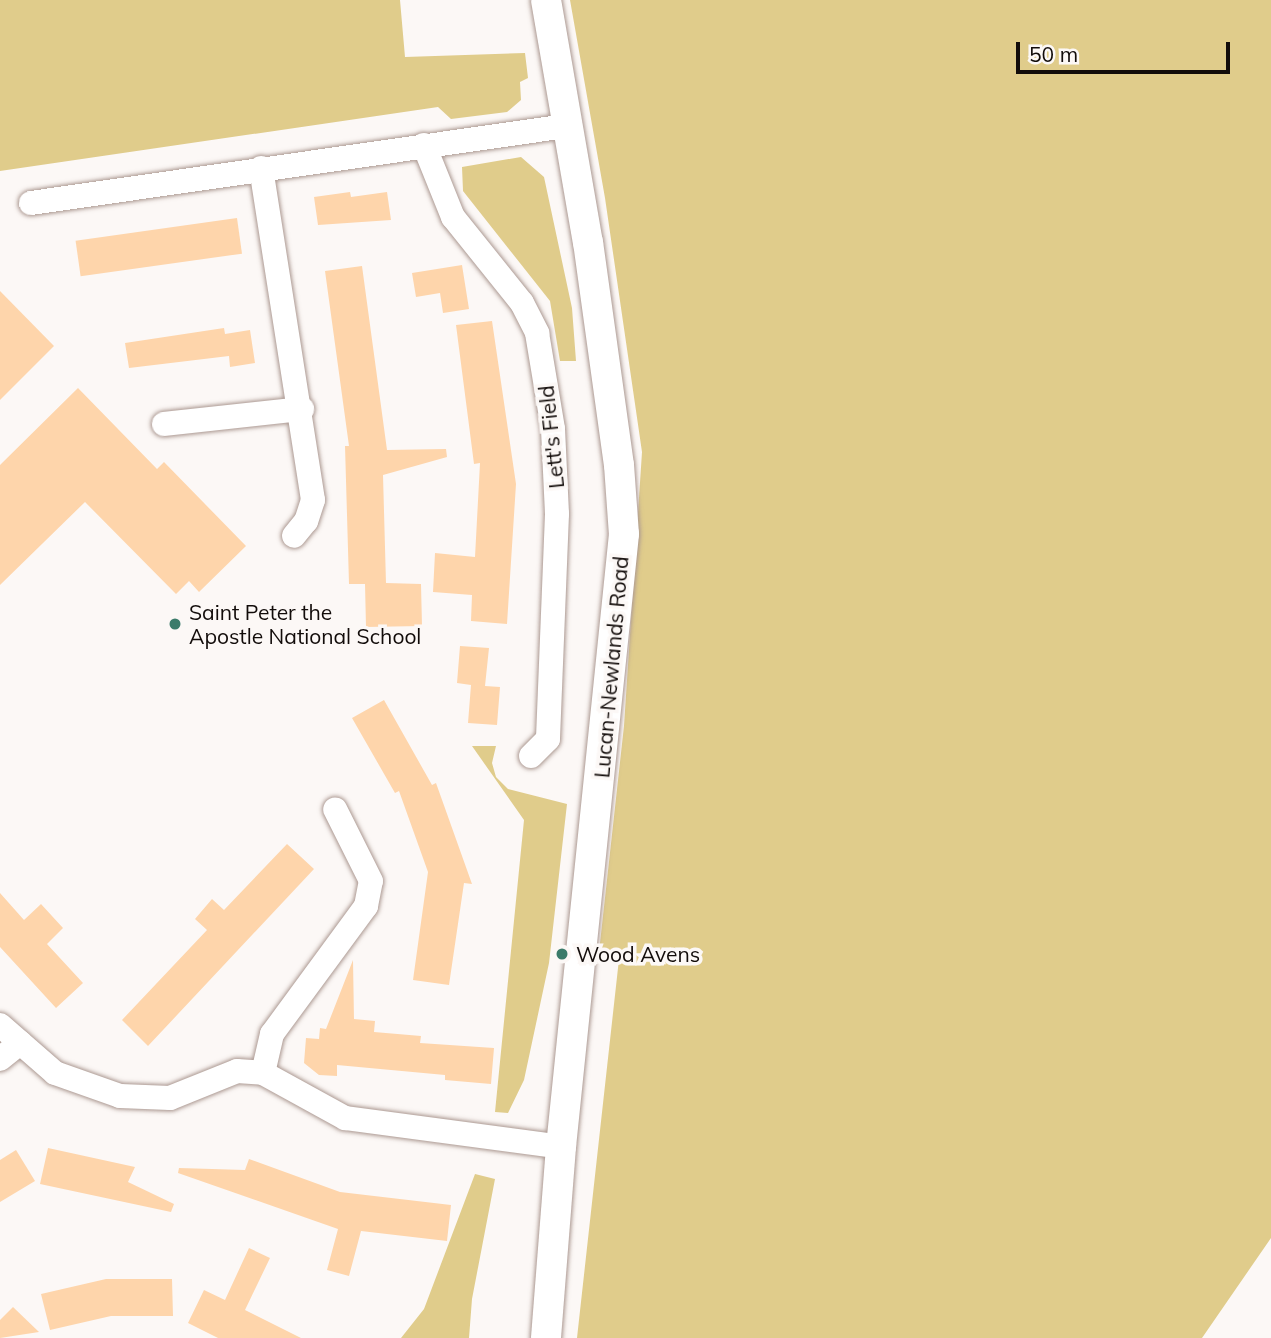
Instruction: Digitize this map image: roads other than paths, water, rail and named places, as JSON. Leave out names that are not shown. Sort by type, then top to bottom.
[{"type":"street","name":"Lucan-Newlands Road","points":[[546,0],[620,465],[624,534],[561,1147],[546,1338]]},
{"type":"street","points":[[31,203],[566,126]]},
{"type":"street","name":"Lett's Field","points":[[424,145],[453,217],[522,303],[537,333],[553,429],[557,514],[548,739],[531,756]]},
{"type":"street","points":[[261,168],[302,409],[313,500],[306,522],[294,536]]},
{"type":"street","points":[[164,424],[302,409]]},
{"type":"street","points":[[263,1073],[272,1034],[366,906],[371,881],[335,809]]},
{"type":"street","points":[[0,1025],[55,1073],[120,1096],[170,1098],[237,1071],[263,1073],[345,1118],[561,1147]]},
{"type":"street","points":[[0,1059],[20,1043]]},
{"type":"place","name":"Saint Peter the Apostle National School","points":[[175,624]]},
{"type":"place","name":"Wood Avens","points":[[562,954]]}]
